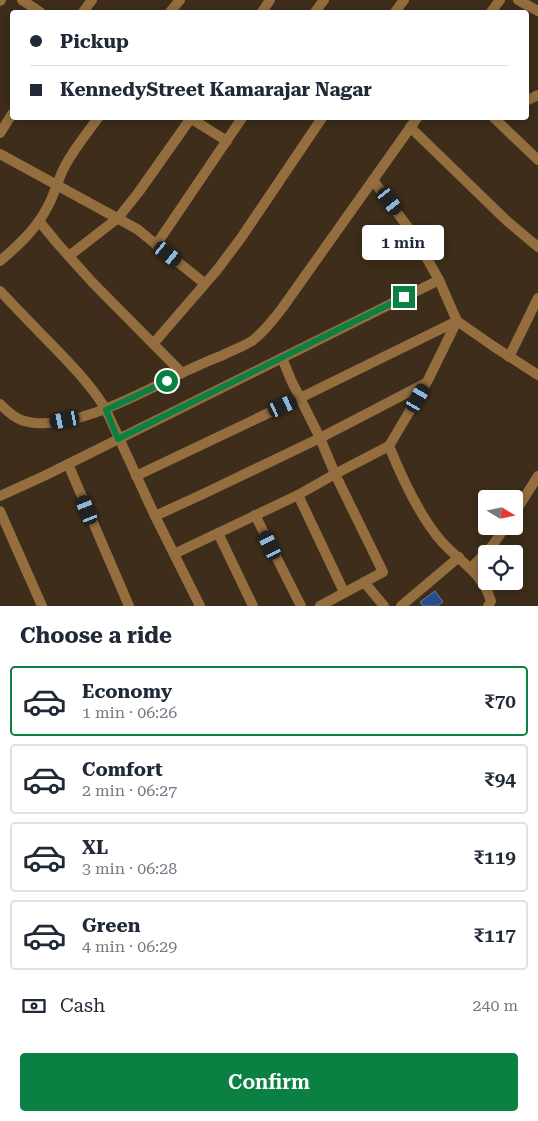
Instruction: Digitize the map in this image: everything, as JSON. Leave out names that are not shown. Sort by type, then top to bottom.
[{"type":"street","points":[[22,0],[37,10]]},
{"type":"street","points":[[172,10],[180,0]]},
{"type":"street","points":[[518,0],[538,11]]},
{"type":"street","points":[[0,133],[10,117]]},
{"type":"street","points":[[0,261],[19,245],[39,221],[49,204],[66,165],[97,120]]},
{"type":"street","points":[[69,256],[118,218],[190,120]]},
{"type":"street","points":[[194,120],[227,141]]},
{"type":"street","points":[[156,244],[241,120]]},
{"type":"street","points":[[153,344],[241,238],[321,120]]},
{"type":"street","points":[[0,404],[4,409],[20,419],[35,423],[56,422],[75,418],[106,410],[243,346],[252,340],[270,324],[283,307],[415,120]]},
{"type":"street","points":[[496,120],[536,155]]},
{"type":"street","points":[[410,127],[507,221],[538,247]]},
{"type":"street","points":[[0,154],[136,228],[204,283]]},
{"type":"street","points":[[373,180],[414,234],[439,280],[457,321],[538,375]]},
{"type":"street","points":[[39,221],[92,282],[182,373]]},
{"type":"street","points":[[0,496],[439,280]]},
{"type":"street","points":[[0,291],[72,364],[88,383],[106,410],[154,516],[200,606]]},
{"type":"street","points":[[510,357],[538,298]]},
{"type":"street","points":[[174,554],[298,495],[389,446],[427,382],[457,321]]},
{"type":"street","points":[[136,476],[457,321]]},
{"type":"street","points":[[282,358],[290,380],[320,438],[383,572],[320,606]]},
{"type":"street","points":[[154,516],[320,438],[427,382]]},
{"type":"street","points":[[389,446],[401,474],[427,521],[442,542],[471,568],[483,583],[491,601],[488,606]]},
{"type":"street","points":[[68,464],[129,606]]},
{"type":"street","points":[[523,500],[538,476]]},
{"type":"street","points":[[298,495],[344,592]]},
{"type":"street","points":[[0,511],[42,606]]},
{"type":"street","points":[[255,515],[301,606]]},
{"type":"street","points":[[218,532],[253,606]]},
{"type":"street","points":[[471,568],[500,535]]},
{"type":"street","points":[[401,606],[459,557]]},
{"type":"street","points":[[364,582],[384,606]]},
{"type":"building","points":[[435,591],[443,602],[437,606],[423,606],[420,602]]},
{"type":"route","points":[[167,381],[106,410],[118,439],[404,297]]}]
